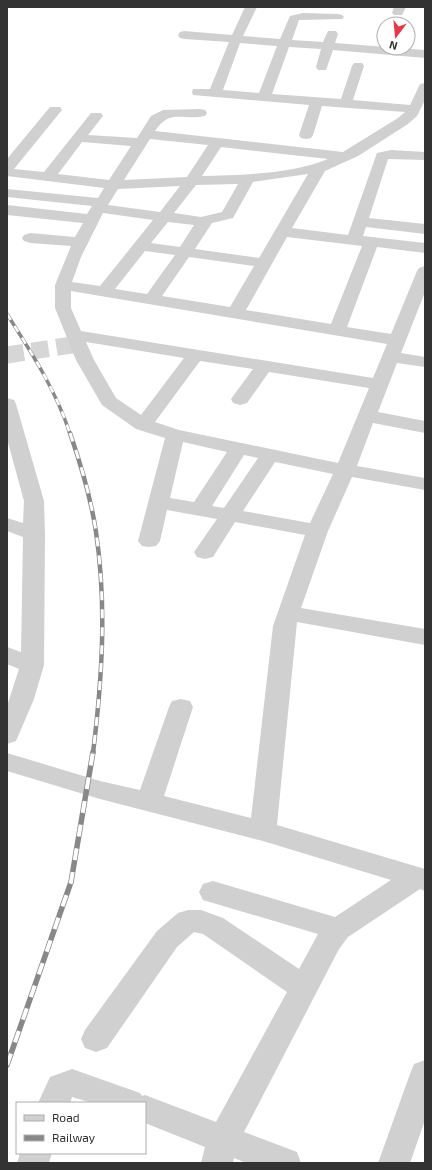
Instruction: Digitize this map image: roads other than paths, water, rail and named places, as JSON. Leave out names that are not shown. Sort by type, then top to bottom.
[{"type":"street","points":[[215,93],[236,39],[251,7]]},
{"type":"street","points":[[264,97],[294,18],[298,16],[340,12],[322,67]]},
{"type":"street","points":[[184,35],[376,50]]},
{"type":"street","points":[[346,103],[358,66]]},
{"type":"street","points":[[7,172],[113,185],[248,178],[319,168],[345,157],[403,121],[415,109],[425,87]]},
{"type":"street","points":[[198,92],[415,109]]},
{"type":"street","points":[[306,135],[317,101]]},
{"type":"street","points":[[7,168],[55,110]]},
{"type":"street","points":[[200,113],[180,112],[163,114],[156,119],[113,185],[80,242],[63,285],[63,308],[85,360],[109,401],[143,425],[175,435],[345,470],[425,484]]},
{"type":"street","points":[[48,177],[96,116]]},
{"type":"street","points":[[79,138],[144,138],[217,142],[345,157]]},
{"type":"street","points":[[104,292],[191,182],[217,142]]},
{"type":"street","points":[[354,240],[382,156],[391,154],[425,156]]},
{"type":"street","points":[[235,314],[319,168]]},
{"type":"street","points":[[152,300],[204,222],[207,219],[225,217],[228,215],[248,178]]},
{"type":"street","points":[[7,193],[98,210],[204,222]]},
{"type":"street","points":[[7,210],[98,210]]},
{"type":"street","points":[[359,222],[425,229]]},
{"type":"street","points":[[282,232],[425,248]]},
{"type":"street","points":[[30,238],[80,242]]},
{"type":"street","points":[[337,331],[371,242]]},
{"type":"street","points":[[141,246],[264,263]]},
{"type":"street","points":[[263,831],[284,626],[317,531],[345,470],[425,271]]},
{"type":"street","points":[[63,285],[337,331],[394,348],[425,362]]},
{"type":"street","points":[[74,335],[379,384]]},
{"type":"street","points":[[143,425],[195,355]]},
{"type":"street","points":[[240,399],[264,366]]},
{"type":"street","points":[[7,404],[15,461],[34,501],[32,665],[22,699],[7,735]]},
{"type":"street","points":[[366,416],[425,427]]},
{"type":"street","points":[[149,541],[175,435]]},
{"type":"street","points":[[200,510],[239,448]]},
{"type":"street","points":[[206,552],[270,455]]},
{"type":"street","points":[[159,502],[317,531]]},
{"type":"street","points":[[7,524],[34,534]]},
{"type":"street","points":[[289,613],[425,637]]},
{"type":"street","points":[[7,655],[32,665]]},
{"type":"street","points":[[149,802],[181,707]]},
{"type":"street","points":[[7,762],[100,790],[263,831],[421,879]]},
{"type":"street","points":[[220,1151],[329,941],[338,930],[421,879]]},
{"type":"street","points":[[213,892],[338,930]]},
{"type":"street","points":[[96,1039],[168,939],[188,921],[201,921],[213,926],[304,988]]},
{"type":"street","points":[[394,1163],[425,1074]]},
{"type":"street","points":[[54,1102],[61,1087],[72,1083],[126,1102]]},
{"type":"street","points":[[146,1110],[220,1151],[285,1163]]},
{"type":"tunnel","points":[[7,355],[78,344]]},
{"type":"railway","points":[[7,314],[34,357],[58,402],[70,434]]},
{"type":"railway","points":[[70,433],[82,469],[91,507],[96,532],[101,587],[101,671],[93,753]]},
{"type":"railway","points":[[7,1065],[71,882],[93,752]]}]
